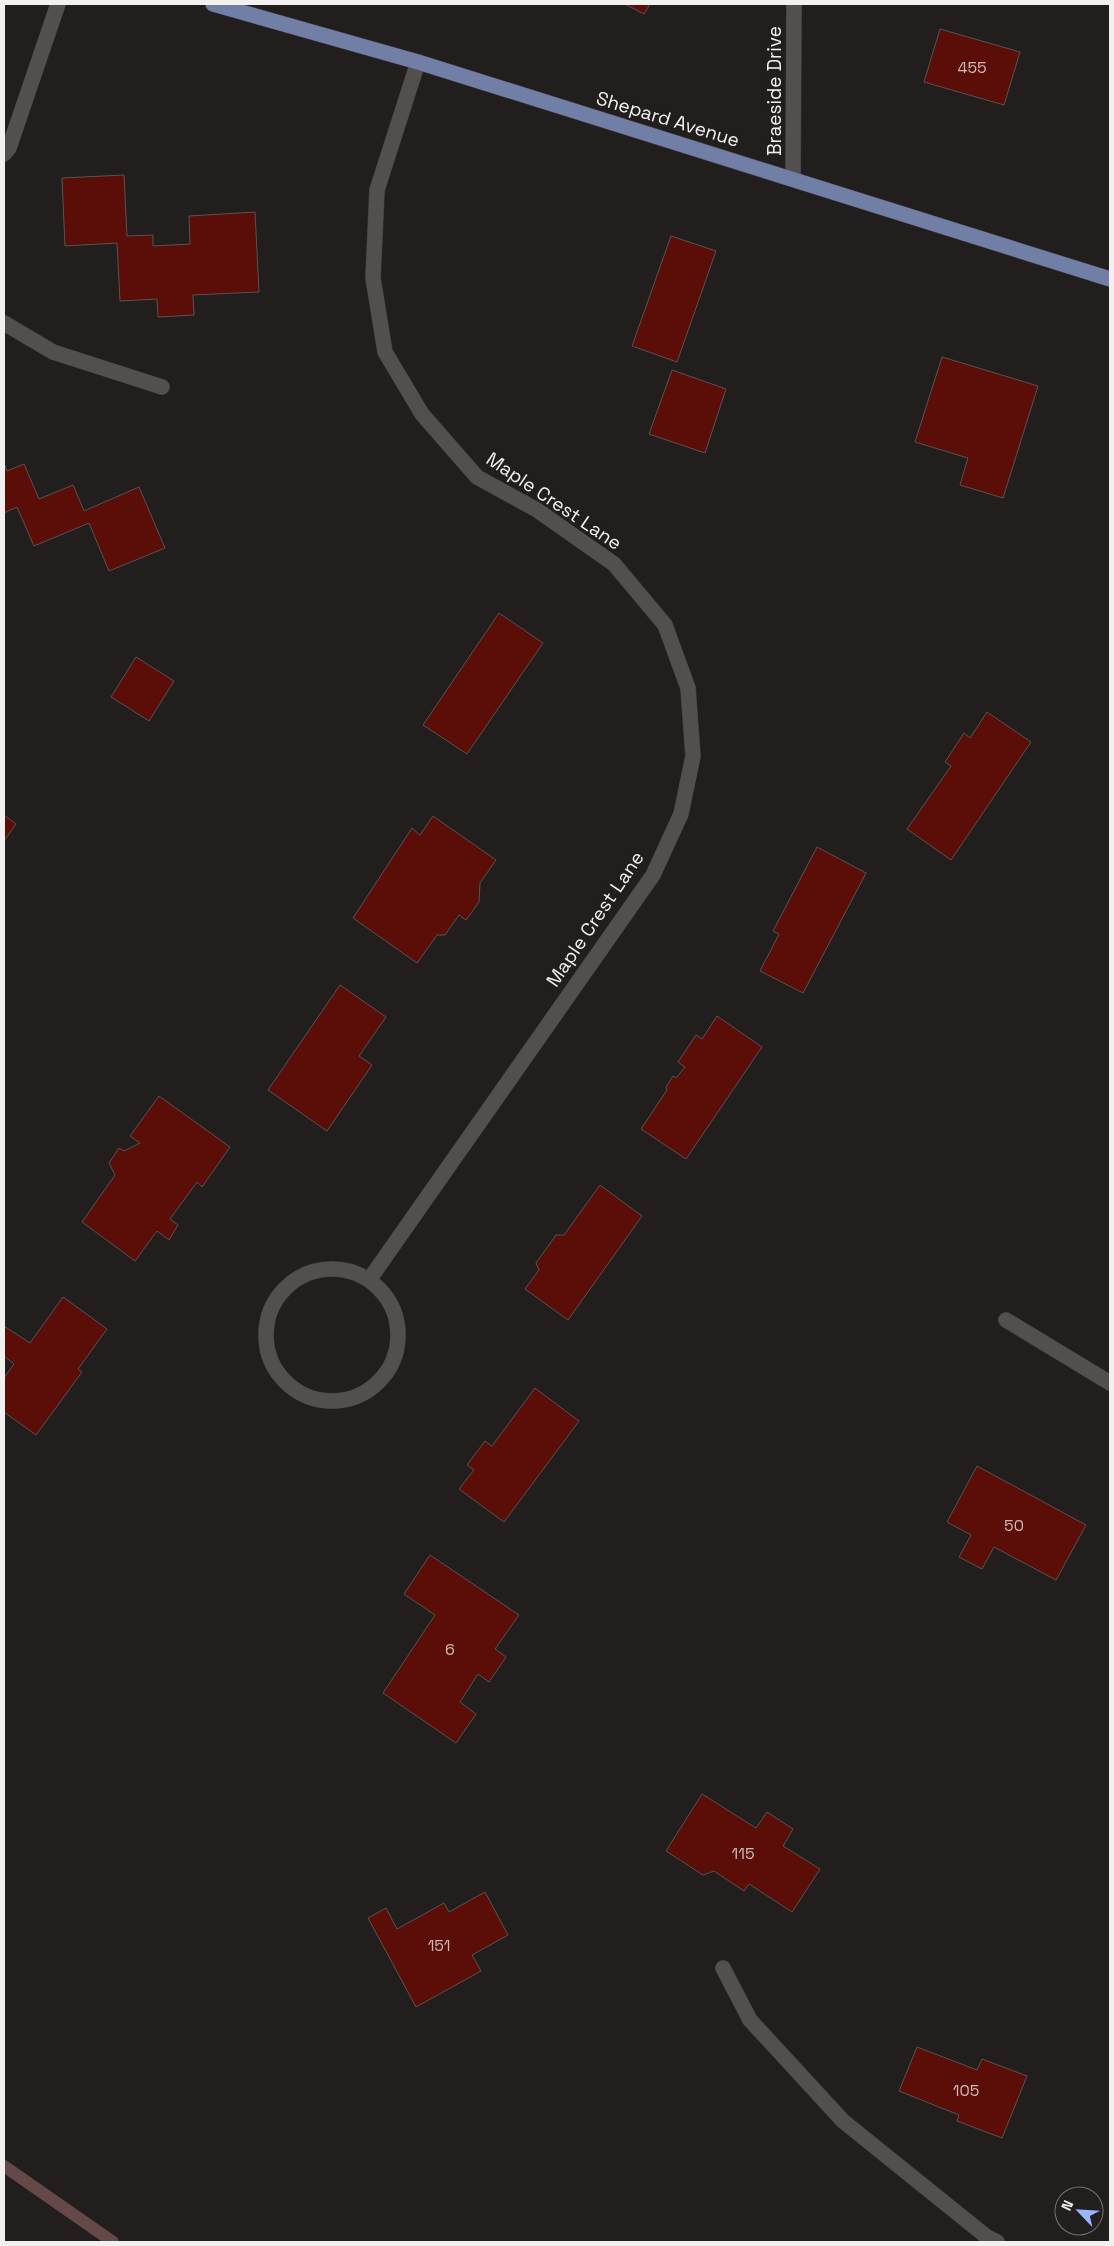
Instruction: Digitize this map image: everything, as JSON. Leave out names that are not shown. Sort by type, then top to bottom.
[{"type":"main road","name":"Shepard Avenue","points":[[213,4],[418,62],[1110,279]]},
{"type":"street","points":[[4,154],[8,148],[58,4]]},
{"type":"street","name":"Braeside Drive","points":[[793,179],[794,4]]},
{"type":"street","name":"Maple Crest Lane","points":[[369,1280],[653,875],[681,814],[693,756],[688,688],[665,625],[614,564],[537,510],[477,477],[422,414],[385,352],[373,278],[377,190],[418,62]]},
{"type":"street","points":[[4,323],[53,352],[162,387]]},
{"type":"street","points":[[323,1269],[347,1270],[369,1280],[386,1297],[397,1318],[398,1342],[395,1358],[387,1372],[371,1390],[349,1400],[317,1400],[295,1391],[278,1374],[268,1352],[266,1328],[277,1298],[293,1281],[308,1273],[323,1269]]},
{"type":"street","points":[[1006,1320],[1110,1383]]},
{"type":"street","points":[[723,1968],[750,2020],[843,2121],[987,2238],[997,2242]]},
{"type":"building","points":[[625,4],[650,4],[644,14]]},
{"type":"building","points":[[940,29],[1020,52],[1004,105],[924,82]]},
{"type":"building","points":[[124,175],[127,236],[153,235],[153,246],[190,244],[189,216],[255,212],[259,292],[193,295],[194,315],[158,317],[157,299],[120,301],[117,243],[65,246],[62,178]]},
{"type":"building","points":[[671,236],[716,251],[677,362],[632,346]]},
{"type":"building","points":[[942,357],[1038,386],[1003,498],[960,485],[968,458],[915,442]]},
{"type":"building","points":[[672,370],[726,389],[705,453],[649,434]]},
{"type":"building","points":[[4,463],[7,471],[24,464],[39,499],[73,485],[84,511],[139,487],[165,548],[109,571],[89,523],[34,546],[17,507],[4,513]]},
{"type":"building","points":[[499,613],[543,643],[467,754],[423,725]]},
{"type":"building","points":[[136,657],[174,681],[149,721],[111,697]]},
{"type":"building","points":[[987,712],[1031,742],[951,860],[907,829],[951,766],[945,762],[964,733],[970,738]]},
{"type":"building","points":[[4,815],[16,824],[4,841]]},
{"type":"building","points":[[433,816],[496,860],[480,883],[479,902],[466,920],[459,915],[445,935],[437,935],[417,963],[353,918],[412,828],[420,835]]},
{"type":"building","points":[[817,847],[866,873],[803,993],[760,971],[779,934],[773,931]]},
{"type":"building","points":[[340,985],[386,1017],[359,1056],[372,1065],[327,1131],[268,1090]]},
{"type":"building","points":[[717,1016],[762,1047],[686,1159],[641,1129],[667,1090],[666,1087],[673,1076],[676,1078],[685,1067],[678,1062],[696,1035],[702,1039]]},
{"type":"building","points":[[159,1096],[230,1147],[202,1187],[197,1182],[170,1219],[178,1225],[169,1240],[157,1231],[135,1261],[82,1222],[115,1175],[109,1163],[119,1148],[124,1151],[140,1143],[130,1136]]},
{"type":"building","points":[[600,1185],[642,1216],[568,1320],[525,1289],[539,1270],[536,1263],[556,1235],[564,1235]]},
{"type":"building","points":[[63,1297],[107,1329],[78,1369],[82,1372],[36,1435],[4,1412],[4,1378],[14,1364],[4,1356],[4,1326],[30,1343]]},
{"type":"building","points":[[535,1388],[579,1421],[504,1522],[459,1489],[474,1470],[467,1465],[485,1441],[492,1446]]},
{"type":"building","points":[[977,1466],[1086,1525],[1056,1580],[994,1547],[982,1569],[959,1557],[971,1535],[947,1522]]},
{"type":"building","points":[[430,1555],[519,1615],[495,1649],[506,1657],[489,1682],[478,1674],[460,1702],[476,1714],[456,1743],[383,1693],[435,1615],[404,1594]]},
{"type":"building","points":[[702,1794],[756,1828],[767,1812],[793,1829],[783,1846],[820,1869],[792,1912],[749,1884],[744,1891],[714,1871],[703,1875],[666,1851]]},
{"type":"building","points":[[485,1892],[508,1935],[472,1955],[481,1971],[416,2007],[368,1918],[386,1908],[397,1929],[444,1903],[449,1912]]},
{"type":"building","points":[[917,2047],[977,2070],[982,2059],[1027,2076],[1002,2138],[957,2121],[959,2115],[899,2091]]},
{"type":"waterway","points":[[4,2166],[113,2242]]}]
